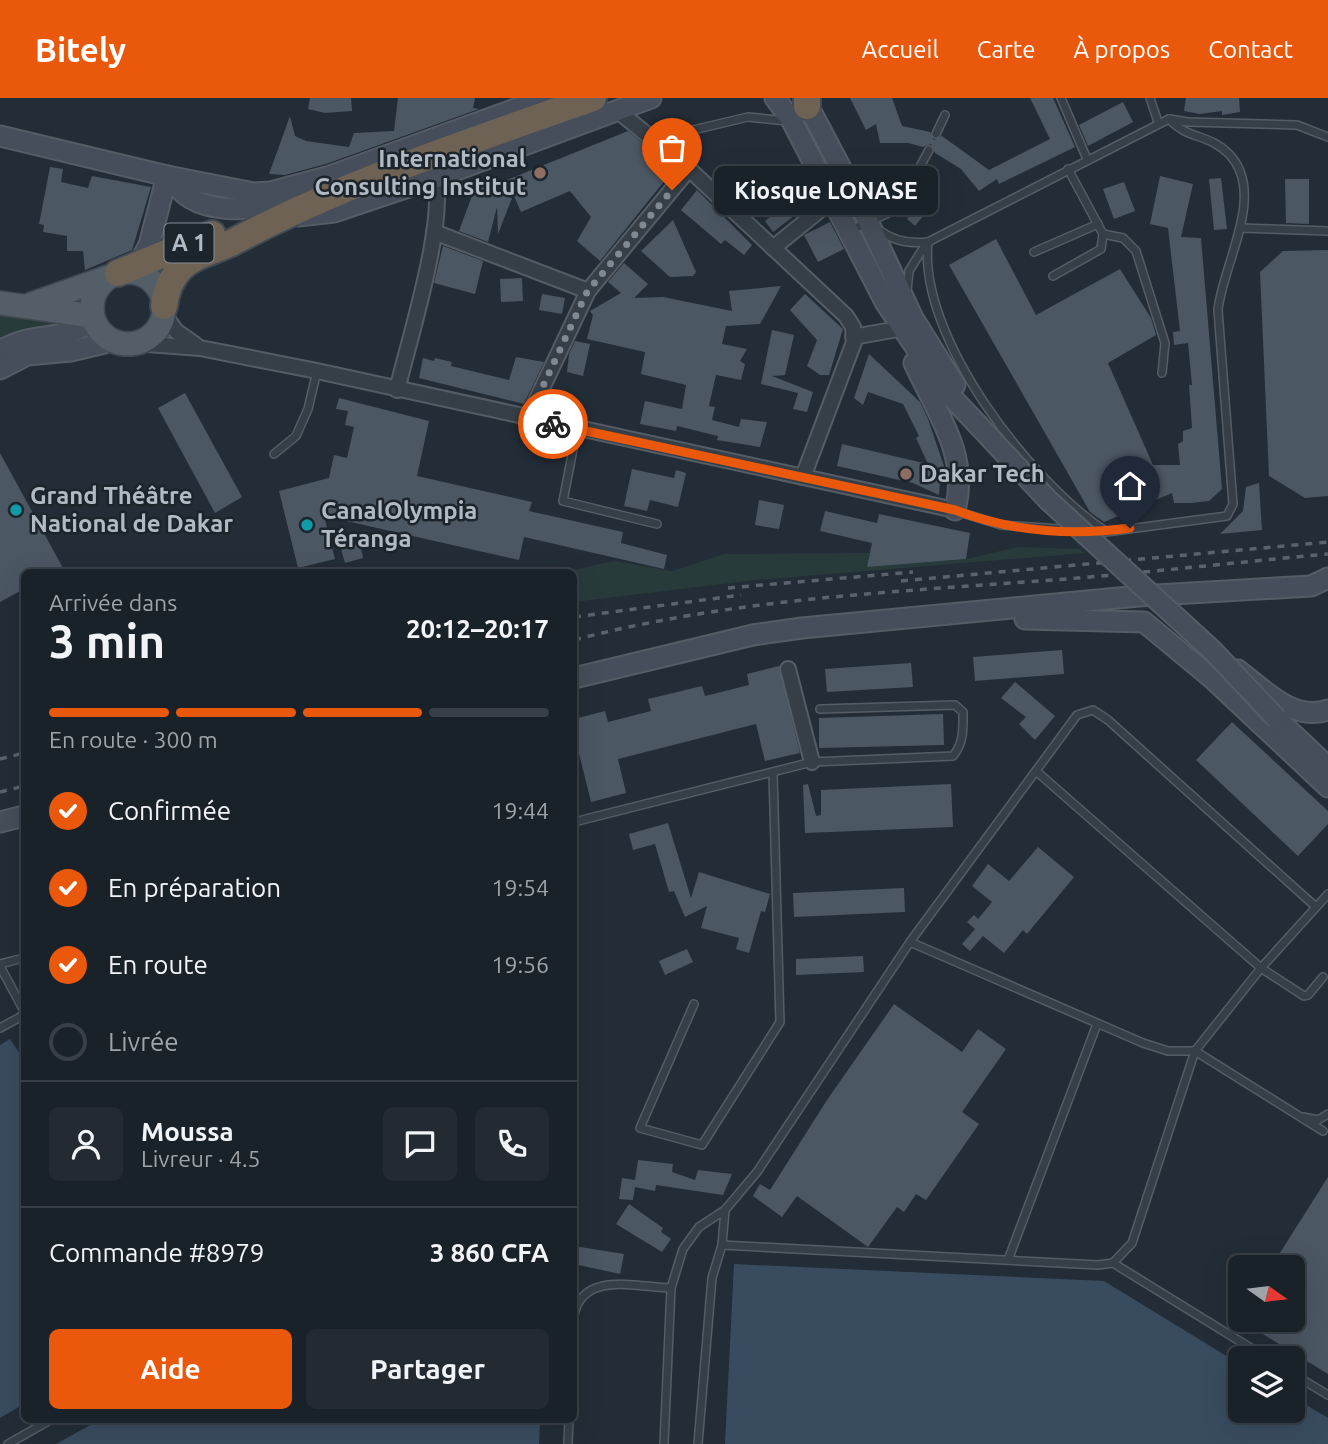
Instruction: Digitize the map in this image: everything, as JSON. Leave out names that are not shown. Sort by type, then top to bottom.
[{"type":"highway","name":"A 1","points":[[164,309],[171,280],[187,263],[274,221],[428,156],[593,98]]},
{"type":"highway","name":"A 1","points":[[122,270],[217,233],[274,221]]},
{"type":"main road","points":[[29,306],[122,270],[134,272],[149,278],[160,290],[164,309],[154,333],[124,342],[101,333],[93,318],[94,293],[122,270]]},
{"type":"main road","points":[[0,303],[93,318]]},
{"type":"street","points":[[274,221],[334,212],[435,178],[651,98]]},
{"type":"street","points":[[0,369],[27,355],[124,342],[200,348],[955,510],[961,474],[958,457],[906,323],[871,220],[802,106],[775,98]]},
{"type":"street","points":[[0,136],[169,177],[254,192],[270,192],[330,176],[502,110],[543,99]]},
{"type":"street","points":[[802,106],[832,200],[885,302],[979,426],[1048,500],[1279,711],[1324,758]]},
{"type":"street","points":[[618,111],[689,169],[846,316],[853,327],[853,338],[803,477]]},
{"type":"street","points":[[528,418],[587,292],[689,169]]},
{"type":"street","points":[[169,177],[184,196],[211,206],[266,206],[333,195]]},
{"type":"street","points":[[122,270],[151,238],[169,177]]},
{"type":"street","points":[[397,390],[434,232],[439,204],[435,178]]},
{"type":"street","points":[[773,248],[832,200]]},
{"type":"street","points":[[434,232],[587,292]]},
{"type":"street","points":[[885,302],[906,323],[947,384]]},
{"type":"street","points":[[164,309],[176,331],[200,348]]},
{"type":"street","points":[[0,351],[32,337],[76,333],[93,318]]},
{"type":"street","points":[[853,338],[906,323]]},
{"type":"street","points":[[577,677],[753,635],[1139,596],[1322,585]]},
{"type":"street","points":[[1139,596],[1144,622]]},
{"type":"street","points":[[957,615],[1144,622],[1204,671],[1328,786]]},
{"type":"street","points":[[788,669],[812,762]]},
{"type":"street","points":[[1279,711],[1302,713],[1328,710]]},
{"type":"street","points":[[0,822],[21,817]]},
{"type":"lane","points":[[1061,98],[1087,159]]},
{"type":"lane","points":[[1150,98],[1158,122]]},
{"type":"lane","points":[[653,139],[802,106]]},
{"type":"lane","points":[[936,134],[945,115]]},
{"type":"lane","points":[[955,510],[1001,525],[1020,528],[1106,531],[1227,516],[1233,504],[1218,310],[1230,255],[1247,202],[1243,184],[1230,156],[1207,138],[1180,131],[1169,119]]},
{"type":"lane","points":[[906,323],[907,284],[915,258],[928,242],[1158,122],[1169,119],[1188,122],[1297,125],[1328,137]]},
{"type":"lane","points":[[848,231],[871,220],[888,216],[905,199],[929,150]]},
{"type":"lane","points":[[1053,276],[1101,249],[1103,234],[1068,169]]},
{"type":"lane","points":[[871,220],[887,236],[908,243],[928,242]]},
{"type":"lane","points":[[1034,251],[1098,224]]},
{"type":"lane","points":[[1240,228],[1328,231]]},
{"type":"lane","points":[[1103,234],[1123,238],[1136,251],[1165,343],[1163,373]]},
{"type":"lane","points":[[928,242],[928,273],[942,324],[967,378],[1026,456],[1065,498],[1106,531]]},
{"type":"lane","points":[[274,454],[296,436],[307,409],[317,371]]},
{"type":"lane","points":[[577,429],[563,501],[657,524]]},
{"type":"lane","points":[[577,821],[812,762],[953,755],[960,747],[963,712],[955,705],[820,709]]},
{"type":"lane","points":[[664,1444],[671,1288],[683,1249],[699,1227],[725,1210],[757,1172],[910,942],[1076,715],[1088,710],[1097,712],[1316,907]]},
{"type":"lane","points":[[1035,771],[1261,968],[1304,996],[1308,995],[1323,977]]},
{"type":"lane","points":[[694,1004],[640,1128],[702,1145],[780,1022],[773,773]]},
{"type":"lane","points":[[722,1245],[1098,1265],[1113,1263],[1132,1243],[1195,1051],[1261,968],[1328,894]]},
{"type":"lane","points":[[910,942],[1097,1024],[1168,1051],[1195,1051],[1323,1131]]},
{"type":"lane","points":[[21,959],[0,965],[21,1007]]},
{"type":"lane","points":[[0,1028],[21,1015]]},
{"type":"lane","points":[[1008,1260],[1097,1024]]},
{"type":"lane","points":[[1298,1116],[1318,1120],[1328,1114]]},
{"type":"lane","points":[[698,1444],[712,1278],[722,1245],[725,1210]]},
{"type":"lane","points":[[1113,1263],[1248,1346]]},
{"type":"lane","points":[[577,1307],[582,1294],[595,1285],[671,1288]]},
{"type":"lane","points":[[1305,1381],[1328,1395]]},
{"type":"lane","points":[[8,1444],[45,1423]]},
{"type":"lane","points":[[568,1444],[569,1423]]},
{"type":"green space","points":[[0,314],[76,318],[70,325],[24,329],[0,339]]},
{"type":"green space","points":[[1018,547],[1080,549],[1085,553],[755,580],[577,602],[577,569],[614,561],[672,571],[724,554],[870,553],[868,567],[966,559]]},
{"type":"water","points":[[10,1039],[21,1056],[21,1406],[0,1418],[0,1045]]},
{"type":"water","points":[[734,1264],[1104,1281],[1228,1357],[1228,1423],[1305,1423],[1305,1404],[1328,1418],[1328,1444],[725,1444]]},
{"type":"water","points":[[94,1423],[540,1423],[539,1444],[56,1444]]},
{"type":"building","points":[[310,98],[351,98],[352,111],[325,113],[308,109]]},
{"type":"building","points":[[398,98],[475,98],[473,108],[479,109],[326,164],[285,175],[269,174],[290,116],[295,136],[306,141],[349,147],[354,133],[394,131]]},
{"type":"building","points":[[850,98],[892,98],[902,126],[930,132],[934,140],[942,136],[989,170],[1050,139],[1030,98],[1053,98],[1075,147],[999,184],[997,179],[979,191],[961,169],[935,153],[931,144],[923,147],[908,143],[880,143],[876,124],[866,130]]},
{"type":"building","points":[[1186,98],[1239,98],[1240,112],[1222,115],[1222,111],[1200,114],[1184,111]]},
{"type":"building","points":[[1123,102],[1133,122],[1088,146],[1079,125]]},
{"type":"building","points":[[628,131],[674,169],[600,261],[577,241],[591,217],[570,191],[521,212],[507,180]]},
{"type":"building","points":[[50,167],[63,169],[61,182],[88,188],[92,176],[151,187],[132,250],[85,270],[83,251],[67,251],[67,236],[43,232],[44,225],[39,224]]},
{"type":"building","points":[[739,174],[739,177],[760,174],[762,188],[741,191],[741,187],[730,188],[728,176]]},
{"type":"building","points":[[803,175],[816,199],[773,232],[765,221],[795,197],[790,190],[791,177]]},
{"type":"building","points":[[1160,176],[1193,184],[1181,237],[1201,238],[1222,489],[1209,501],[1191,503],[1174,503],[1172,493],[1104,522],[1090,512],[949,265],[996,239],[1036,315],[1120,269],[1151,318],[1156,335],[1108,363],[1153,465],[1180,465],[1178,444],[1183,441],[1183,431],[1192,428],[1189,385],[1192,385],[1188,343],[1174,345],[1173,332],[1180,331],[1168,228],[1150,224]]},
{"type":"building","points":[[1221,178],[1227,229],[1214,230],[1209,179]]},
{"type":"building","points":[[1285,179],[1309,179],[1309,224],[1286,223]]},
{"type":"building","points":[[1124,182],[1135,211],[1114,219],[1103,189]]},
{"type":"building","points":[[476,185],[512,198],[498,234],[497,207],[488,242],[459,231]]},
{"type":"building","points":[[697,190],[752,245],[744,255],[725,240],[721,244],[681,210]]},
{"type":"building","points":[[924,197],[933,204],[915,226],[907,219]]},
{"type":"building","points":[[673,220],[696,272],[693,276],[670,277],[641,251]]},
{"type":"building","points":[[830,222],[844,249],[818,262],[804,235]]},
{"type":"building","points":[[443,246],[483,261],[475,294],[434,283]]},
{"type":"building","points":[[1328,250],[1328,496],[1305,498],[1269,476],[1260,272],[1283,251]]},
{"type":"building","points":[[624,263],[648,284],[634,298],[663,297],[732,311],[729,291],[781,286],[760,324],[726,326],[722,344],[747,349],[740,361],[745,364],[741,380],[716,375],[709,406],[715,407],[712,420],[739,427],[741,419],[767,422],[760,447],[717,440],[718,436],[677,426],[676,431],[640,424],[645,401],[682,409],[686,385],[641,374],[645,352],[587,339],[593,315],[590,311],[621,293],[608,282]]},
{"type":"building","points":[[522,278],[523,301],[501,302],[500,279]]},
{"type":"building","points":[[542,294],[565,298],[562,314],[539,310]]},
{"type":"building","points":[[805,294],[843,329],[829,375],[820,375],[807,366],[817,340],[790,310]]},
{"type":"building","points":[[772,330],[794,335],[785,375],[772,376],[813,392],[807,412],[793,409],[798,393],[761,384]]},
{"type":"building","points":[[575,341],[590,344],[583,376],[567,372],[569,354]]},
{"type":"building","points":[[869,354],[920,402],[946,472],[940,482],[939,495],[913,483],[837,466],[842,444],[928,464],[916,438],[919,436],[903,404],[868,392],[863,405],[854,398]]},
{"type":"building","points":[[516,357],[544,362],[524,404],[419,378],[423,358],[434,361],[435,358],[452,362],[451,366],[509,380]]},
{"type":"building","points":[[185,393],[242,497],[215,513],[158,408]]},
{"type":"building","points":[[339,398],[429,421],[417,476],[532,502],[529,511],[623,532],[621,543],[667,555],[664,569],[524,537],[519,560],[324,516],[335,559],[298,568],[279,491],[329,478],[334,455],[347,458],[354,427],[345,425],[348,411],[336,409]]},
{"type":"building","name":"Grand Théâtre National de Dakar","points":[[0,453],[63,568],[21,569],[21,591],[0,602]]},
{"type":"building","points":[[632,469],[674,478],[676,470],[686,473],[678,507],[650,500],[647,511],[624,506]]},
{"type":"building","points":[[1259,483],[1262,530],[1220,534],[1243,511],[1246,487]]},
{"type":"building","points":[[759,500],[784,505],[779,529],[755,525]]},
{"type":"building","points":[[825,511],[877,523],[879,514],[970,533],[966,559],[867,567],[872,543],[820,531]]},
{"type":"building","points":[[360,544],[363,558],[345,563],[341,549]]},
{"type":"building","points":[[1062,650],[1064,674],[975,681],[973,657]]},
{"type":"building","points":[[911,663],[913,687],[827,692],[825,669]]},
{"type":"building","points":[[779,666],[800,753],[765,761],[756,724],[618,759],[626,793],[591,802],[577,745],[577,718],[605,711],[608,722],[651,711],[648,699],[702,686],[705,696],[749,685],[747,674]]},
{"type":"building","points":[[1015,682],[1055,716],[1035,740],[1019,724],[1026,717],[1001,698]]},
{"type":"building","points":[[943,714],[944,745],[819,748],[819,718]]},
{"type":"building","points":[[1232,722],[1328,811],[1328,824],[1298,856],[1196,760]]},
{"type":"building","points":[[808,784],[816,816],[821,815],[821,790],[951,784],[953,827],[805,833],[803,785]]},
{"type":"building","points":[[668,823],[691,898],[699,872],[770,894],[765,912],[761,911],[749,953],[736,949],[739,938],[701,928],[707,906],[685,917],[674,891],[669,892],[655,844],[633,850],[629,834]]},
{"type":"building","points":[[1038,847],[1074,877],[1027,934],[1023,930],[1004,953],[983,936],[970,951],[962,944],[975,929],[967,922],[974,915],[978,919],[992,902],[972,886],[988,864],[1009,881]]},
{"type":"building","points":[[904,888],[905,912],[794,917],[793,893]]},
{"type":"building","points":[[687,949],[693,962],[665,975],[659,961]]},
{"type":"building","points":[[863,956],[864,972],[796,975],[796,959]]},
{"type":"building","points":[[894,1004],[962,1052],[978,1029],[1006,1049],[962,1112],[979,1124],[926,1200],[916,1194],[904,1212],[897,1207],[868,1247],[797,1196],[782,1217],[753,1196],[760,1184],[770,1190],[827,1100]]},
{"type":"building","points":[[638,1160],[673,1164],[672,1172],[695,1180],[698,1170],[732,1174],[723,1195],[656,1185],[655,1191],[635,1187],[633,1200],[619,1199],[622,1178],[635,1180]]},
{"type":"building","points":[[1328,1177],[1328,1374],[1305,1360],[1305,1346],[1282,1346],[1260,1332],[1306,1332],[1306,1255],[1279,1255]]},
{"type":"building","points":[[629,1204],[663,1228],[661,1232],[671,1239],[662,1252],[616,1224]]},
{"type":"building","points":[[577,1246],[624,1254],[620,1274],[577,1265]]},
{"type":"railway","points":[[901,581],[1328,542]]},
{"type":"railway","points":[[577,639],[686,616],[799,600],[1102,576],[1328,554]]},
{"type":"railway","points":[[728,588],[913,572]]},
{"type":"railway","points":[[577,617],[741,595]]},
{"type":"railway","points":[[0,759],[21,754]]},
{"type":"railway","points":[[0,792],[21,787]]},
{"type":"way so far","points":[[553,424],[528,418],[587,292],[672,190]]},
{"type":"place","name":"International Consulting Institut","points":[[540,173]]},
{"type":"place","name":"Kiosque LONASE","points":[[672,190]]},
{"type":"place","name":"Dakar Tech","points":[[906,474]]},
{"type":"place","name":"Grand Théâtre National de Dakar","points":[[16,510]]},
{"type":"place","name":"CanalOlympia Téranga","points":[[307,525]]},
{"type":"route","points":[[553,424],[955,510],[1001,525],[1106,531],[1130,528]]}]
